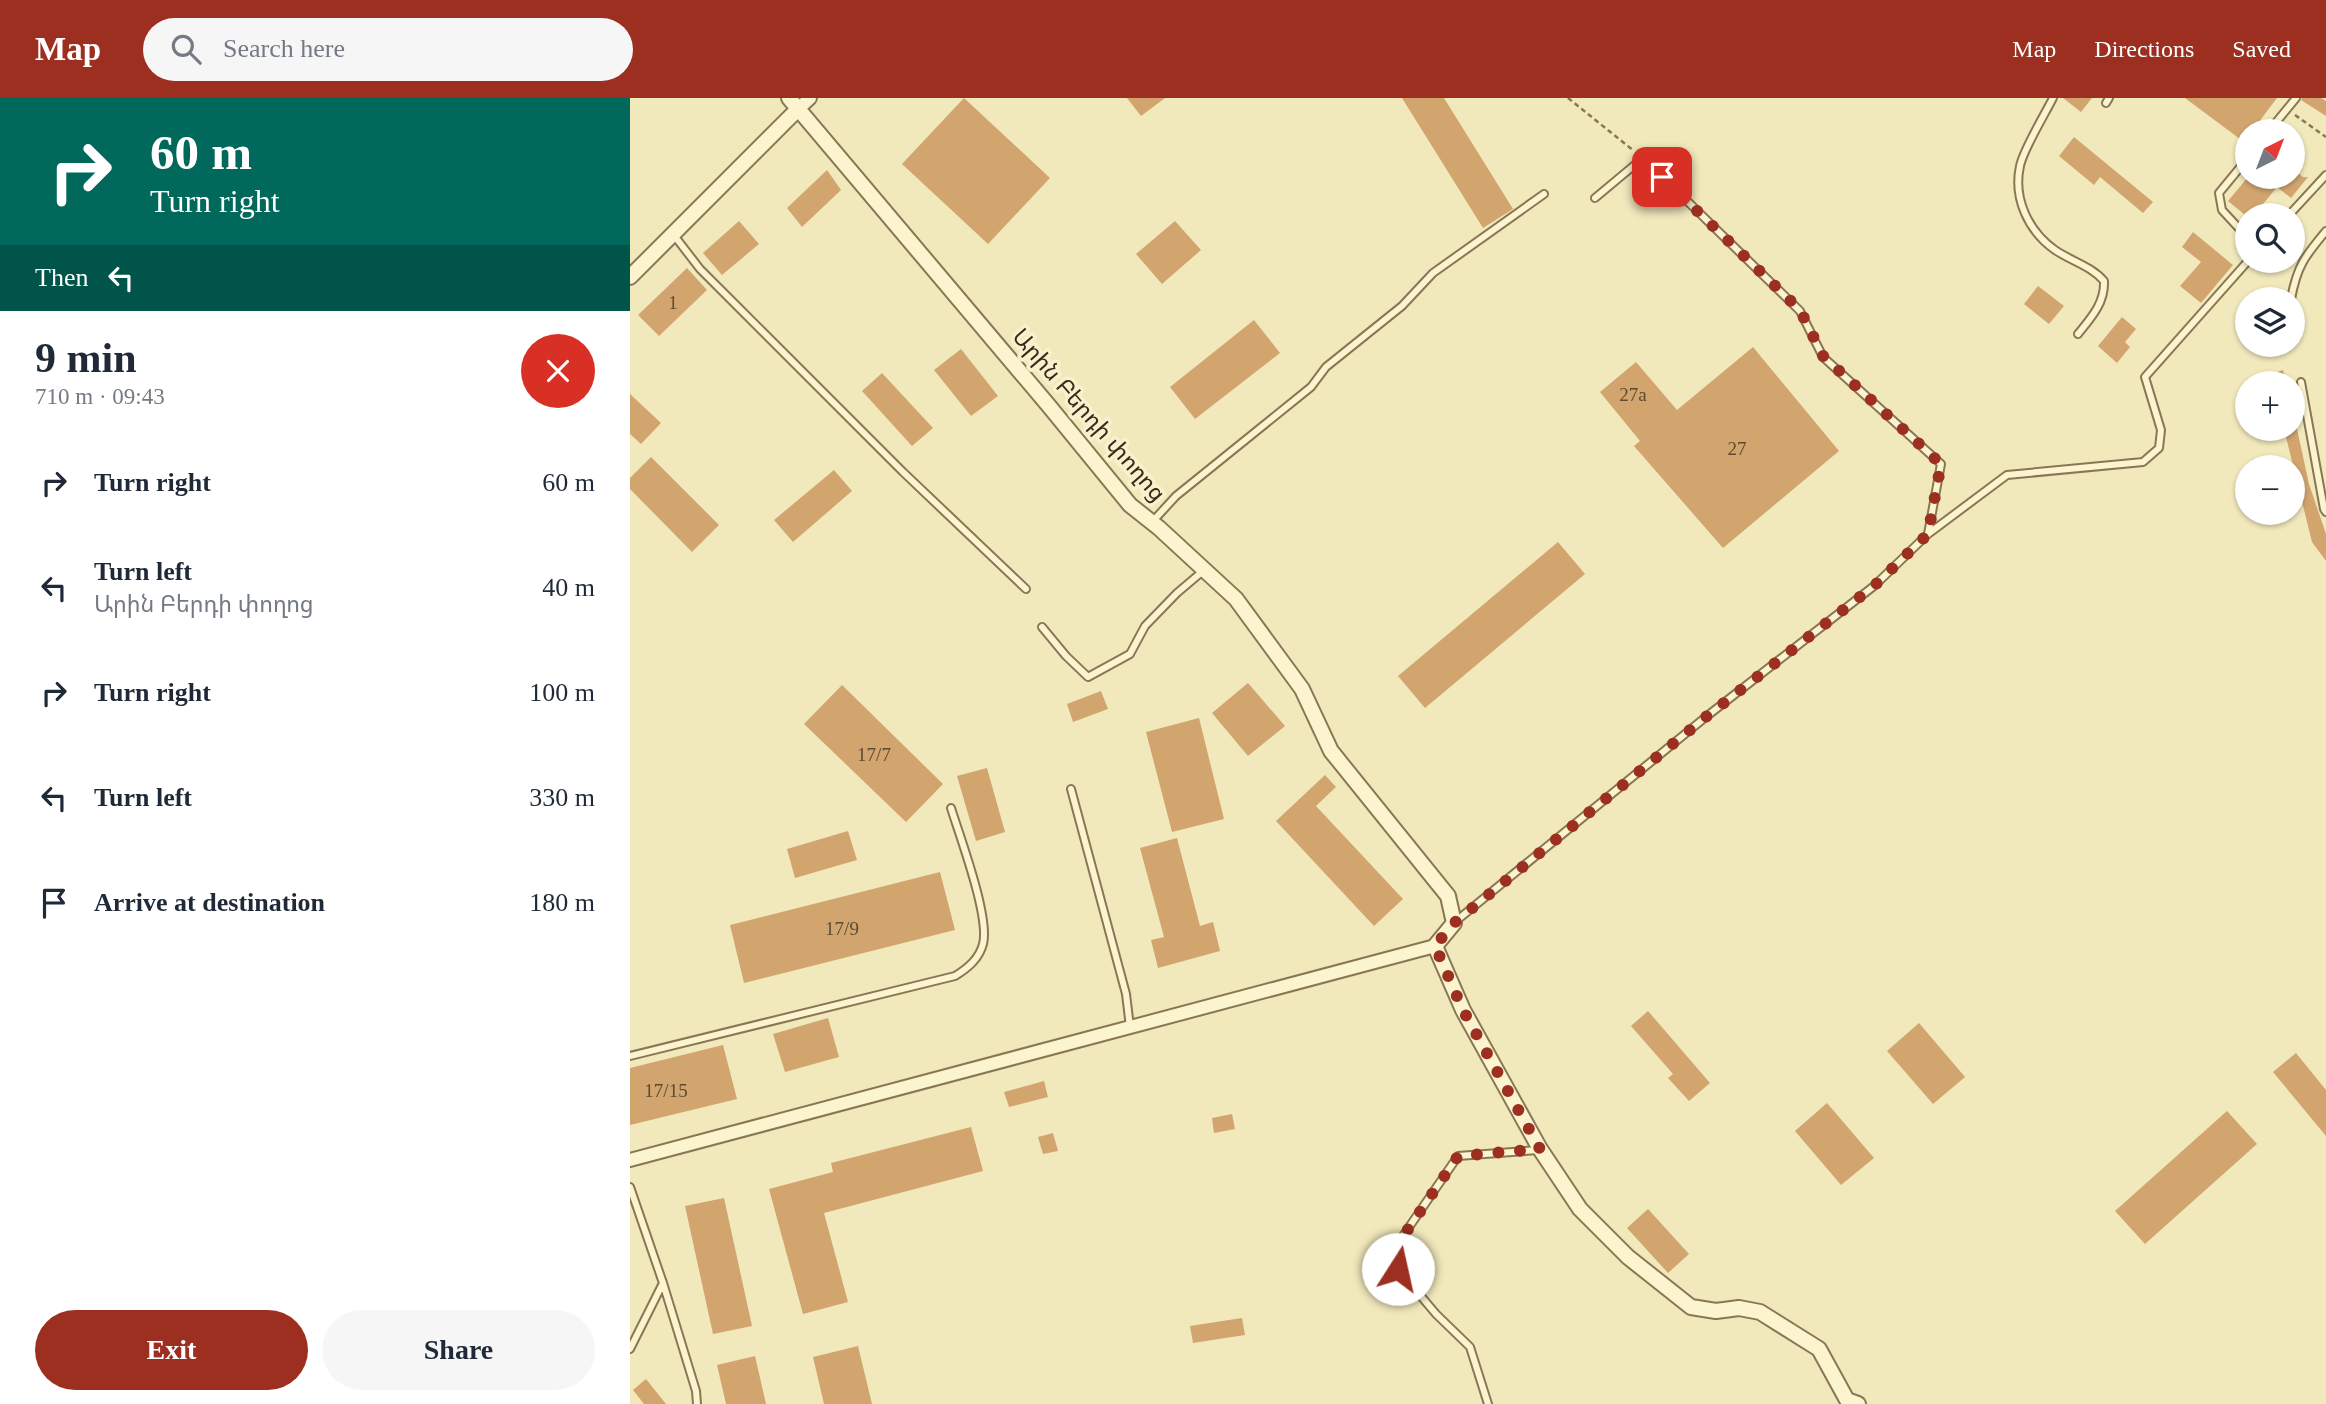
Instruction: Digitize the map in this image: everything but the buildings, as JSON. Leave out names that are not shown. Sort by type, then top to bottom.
[{"type":"street","points":[[630,277],[794,104],[810,98]]},
{"type":"street","name":"Արին Բերդի փողոց","points":[[794,104],[1049,405],[1130,505],[1236,599],[1302,689],[1331,751],[1448,896],[1454,923]]},
{"type":"street","points":[[630,1160],[1435,946],[1454,923]]},
{"type":"street","points":[[1435,946],[1463,1010],[1540,1149],[1580,1209],[1628,1257],[1691,1307],[1716,1311],[1739,1308],[1760,1312],[1819,1349],[1847,1400],[1858,1404]]},
{"type":"lane","points":[[2053,98],[2020,165],[2019,197],[2031,226],[2054,249],[2097,273],[2105,281],[2098,307],[2078,334]]},
{"type":"lane","points":[[2279,119],[2296,98]]},
{"type":"lane","points":[[1595,198],[1643,158],[1800,310],[1823,356],[1941,464],[1928,534]]},
{"type":"lane","points":[[2235,174],[2219,193],[2219,202],[2227,218],[2235,226]]},
{"type":"lane","points":[[2300,203],[2326,175]]},
{"type":"lane","points":[[1151,522],[1175,495],[1311,387],[1326,367],[1402,306],[1433,272],[1544,194]]},
{"type":"lane","points":[[2293,287],[2303,259],[2326,231]]},
{"type":"lane","points":[[673,234],[700,270],[903,472],[1026,589]]},
{"type":"lane","points":[[1454,923],[1707,716],[1874,586],[1928,534],[2007,475],[2143,462],[2159,448],[2161,430],[2145,377],[2237,273]]},
{"type":"lane","points":[[2305,406],[2326,512]]},
{"type":"lane","points":[[1042,627],[1088,677],[1130,654],[1145,626],[1204,569]]},
{"type":"lane","points":[[1071,789],[1126,994],[1130,1027]]},
{"type":"lane","points":[[630,1056],[956,976],[972,965],[983,944],[982,914],[951,807]]},
{"type":"lane","points":[[1488,1404],[1470,1347],[1436,1314],[1398,1269],[1396,1247],[1458,1156],[1540,1149]]},
{"type":"lane","points":[[630,1187],[663,1283],[696,1391],[697,1404]]},
{"type":"lane","points":[[630,1349],[663,1283]]},
{"type":"path","points":[[1568,98],[1643,158]]},
{"type":"path","points":[[2287,110],[2326,137]]},
{"type":"route","points":[[1398,1269],[1396,1247],[1458,1156],[1540,1149],[1463,1010],[1435,946],[1454,923],[1707,716],[1874,586],[1928,534],[1941,464],[1823,356],[1800,310],[1662,177]]}]
